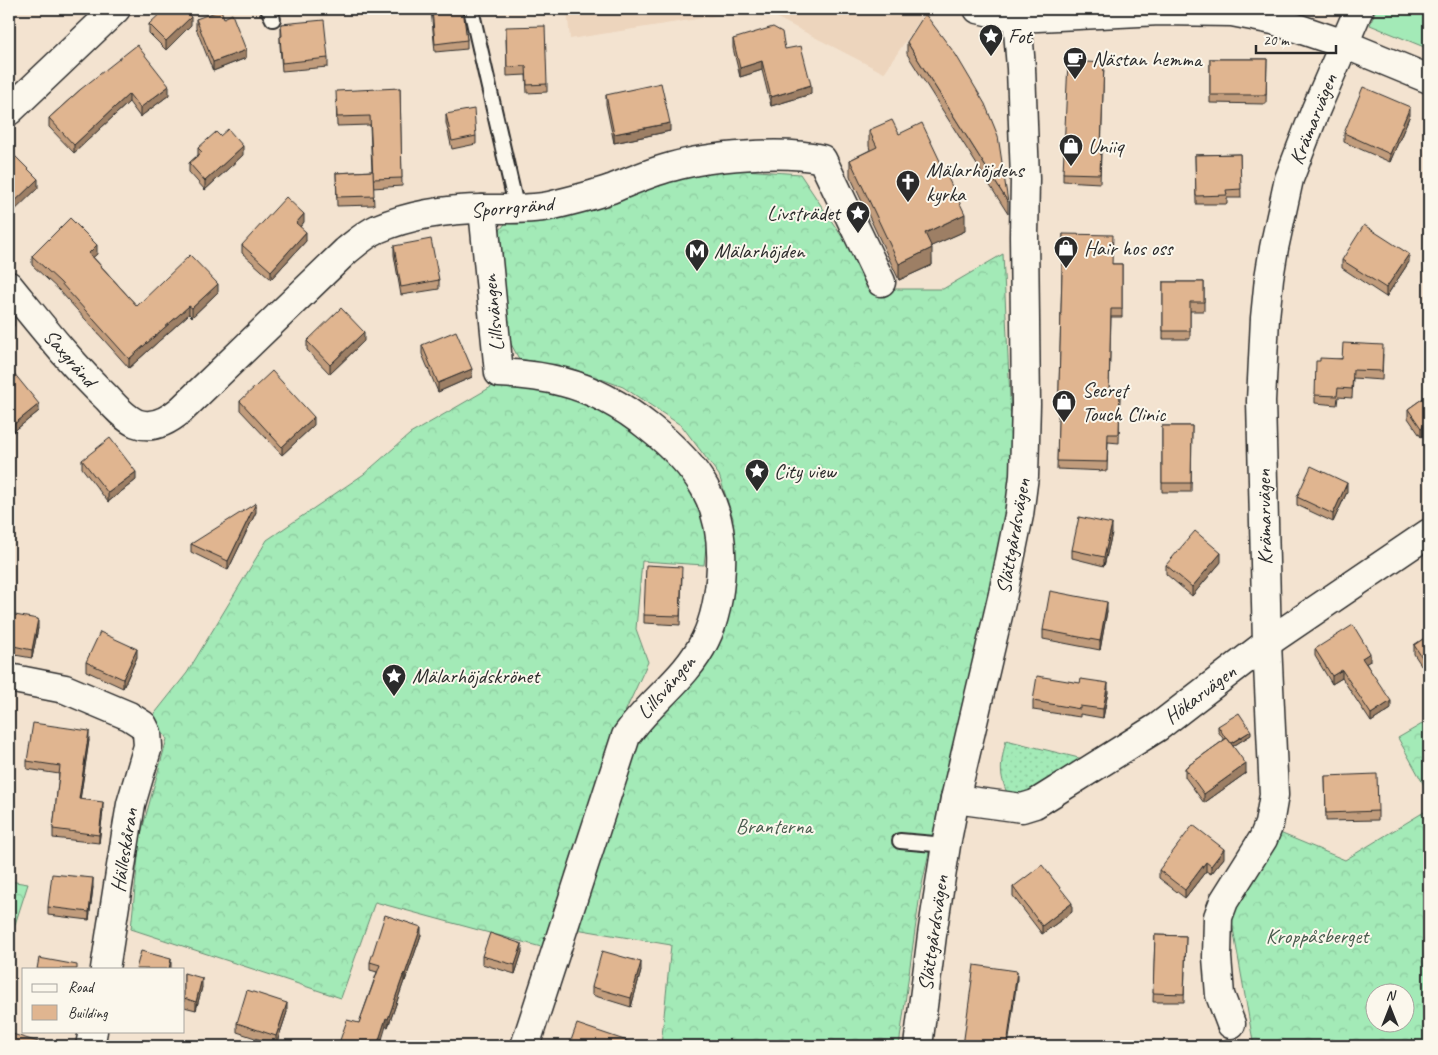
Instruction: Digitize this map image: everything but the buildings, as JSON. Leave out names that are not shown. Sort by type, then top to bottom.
[{"type":"street","points":[[9,112],[116,9]]},
{"type":"street","points":[[978,9],[1017,18],[1160,11],[1232,12],[1274,20],[1344,44],[1429,79]]},
{"type":"street","name":"Krämarvägen","points":[[1231,1024],[1220,995],[1217,957],[1218,917],[1224,900],[1263,839],[1269,824],[1274,794],[1267,643],[1261,401],[1264,318],[1269,278],[1290,179],[1316,109],[1358,9]]},
{"type":"street","name":"Slättgårdsvägen","points":[[918,1046],[946,845],[1003,594],[1019,515],[1024,476],[1026,404],[1025,179],[1021,68],[1017,18]]},
{"type":"street","name":"Sporrgränd","points":[[136,423],[148,425],[163,422],[181,410],[346,251],[377,229],[423,215],[483,209],[517,210],[546,206],[590,196],[655,172],[695,162],[754,156],[806,156],[822,160],[881,282]]},
{"type":"street","name":"Lillsvängen","points":[[483,209],[499,373],[530,375],[564,382],[589,391],[611,401],[637,418],[670,444],[681,454],[696,473],[711,500],[719,528],[722,553],[721,586],[705,640],[691,664],[637,720],[626,736],[525,1046]]},
{"type":"street","name":"Saxgränd","points":[[9,286],[91,383],[120,411],[136,423]]},
{"type":"street","name":"Hökarvägen","points":[[955,800],[1022,808],[1035,804],[1158,726],[1267,643],[1429,533]]},
{"type":"street","name":"Hälleskåran","points":[[9,678],[65,689],[129,716],[143,725],[147,733],[148,746],[128,820],[105,968]]},
{"type":"street","points":[[90,1046],[93,1032]]},
{"type":"lane","points":[[471,9],[517,210]]},
{"type":"lane","points":[[900,841],[946,845]]},
{"type":"shaded area","points":[[567,9],[760,9],[570,39]]},
{"type":"shaded area","points":[[760,9],[912,9],[921,18],[884,73]]},
{"type":"green space","points":[[1376,9],[1429,9],[1429,49],[1370,25]]},
{"type":"green space","name":"Branterna","points":[[730,169],[800,174],[877,289],[943,289],[1003,254],[1012,439],[1006,528],[944,782],[920,894],[899,1046],[661,1046],[671,945],[576,929],[638,738],[668,710],[702,669],[734,562],[733,518],[719,475],[682,426],[623,387],[571,368],[519,359],[508,338],[500,230],[510,218],[660,182]]},
{"type":"green space","points":[[498,383],[574,395],[619,419],[670,462],[692,492],[708,529],[704,565],[642,561],[636,629],[648,662],[614,736],[545,948],[375,902],[341,998],[131,929],[140,837],[167,739],[152,717],[187,673],[267,540],[364,474],[410,434]]},
{"type":"green space","points":[[1429,720],[1429,794],[1398,738]]},
{"type":"green space","points":[[1006,740],[1083,759],[1037,796],[1008,795],[1001,768]]},
{"type":"green space","name":"Kroppåsberget","points":[[1429,809],[1429,1046],[1251,1046],[1253,1041],[1230,911],[1280,833],[1345,860]]},
{"type":"green space","points":[[9,881],[28,884],[9,943]]},
{"type":"place","name":"Fot","points":[[991,57]]},
{"type":"place","name":"Nästan hemma","points":[[1075,80]]},
{"type":"place","name":"Uniiq","points":[[1071,167]]},
{"type":"place","name":"Mälarhöjdens kyrka","points":[[908,203]]},
{"type":"place","name":"Livsträdet","points":[[858,234]]},
{"type":"place","name":"Hair hos oss","points":[[1066,269]]},
{"type":"place","name":"Mälarhöjden","points":[[697,272]]},
{"type":"place","name":"Secret Touch Clinic","points":[[1064,423]]},
{"type":"place","name":"City view","points":[[757,492]]},
{"type":"place","name":"Mälarhöjdskrönet","points":[[394,697]]}]
